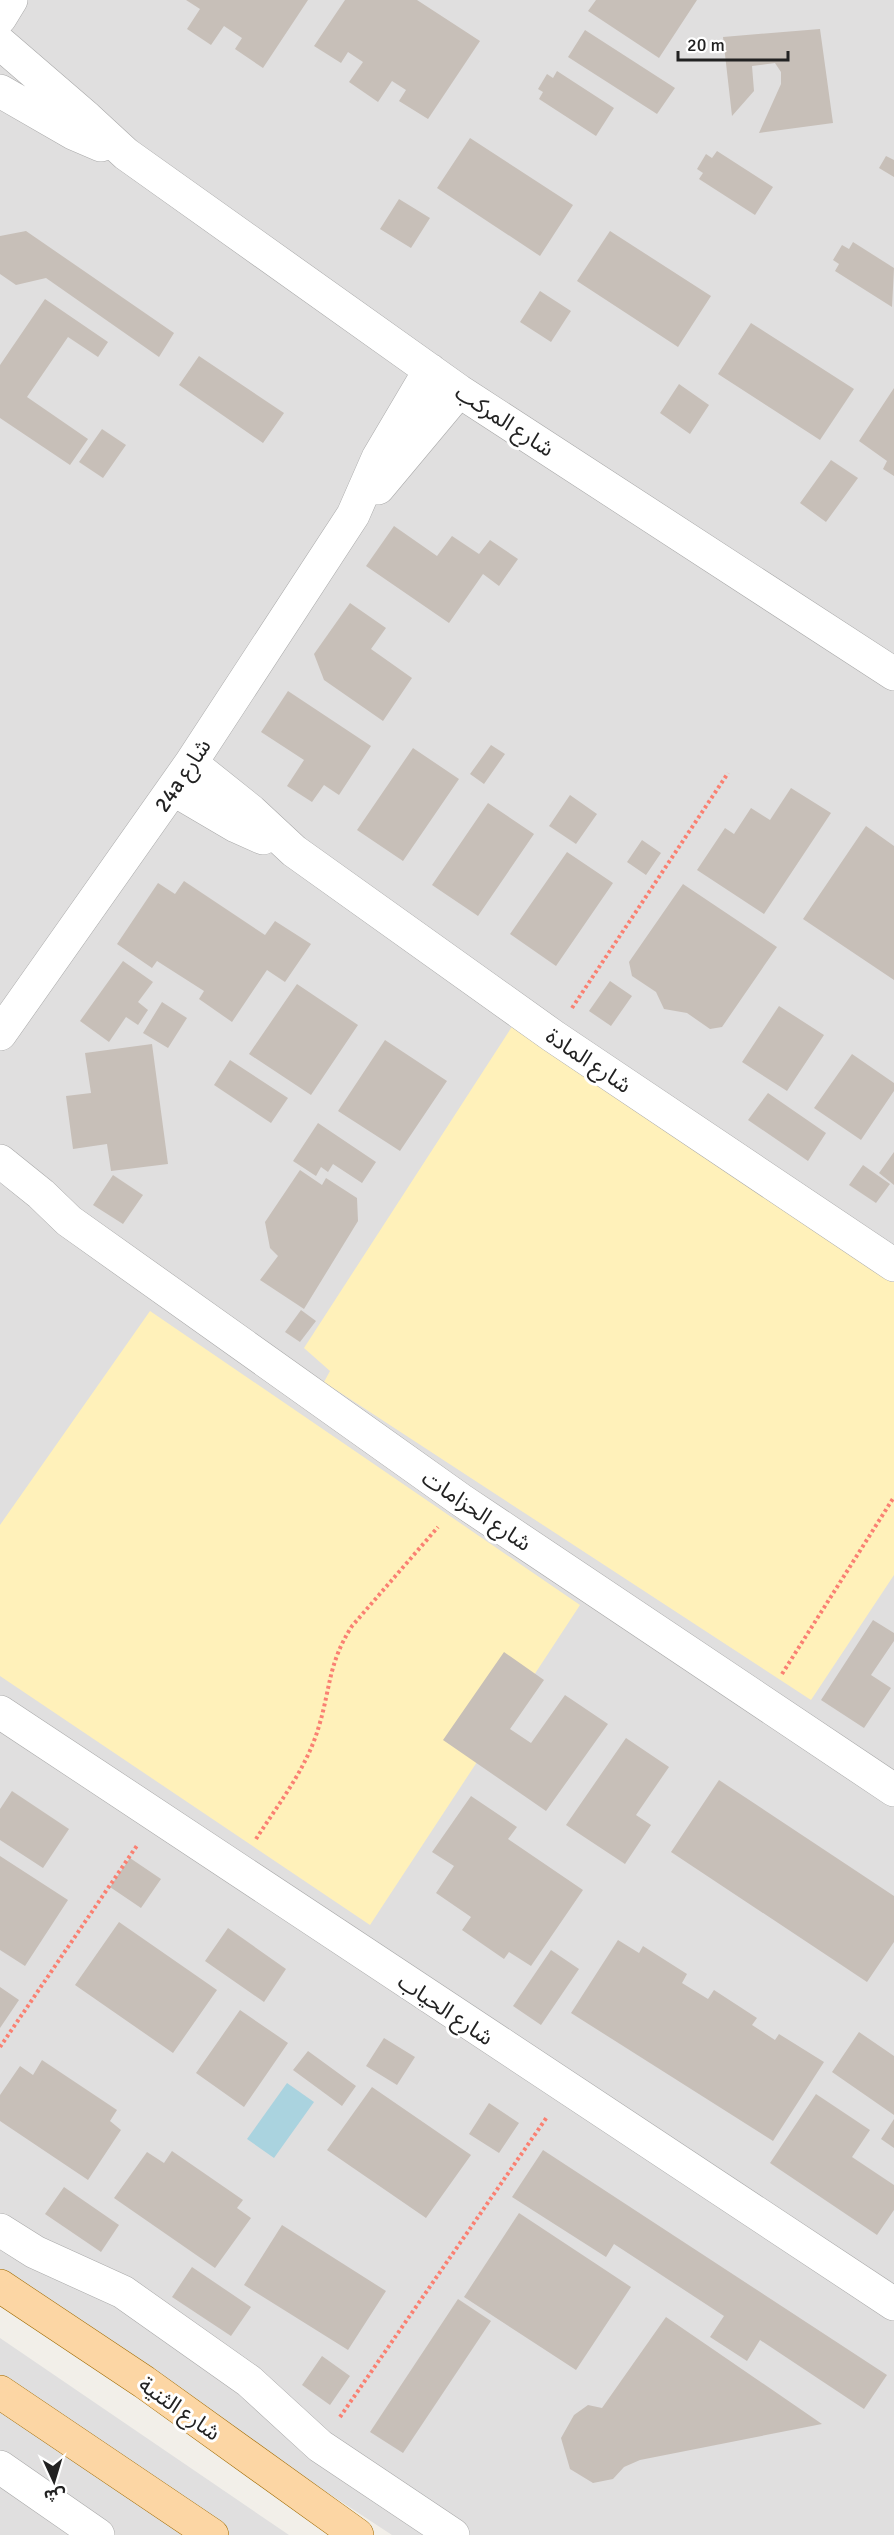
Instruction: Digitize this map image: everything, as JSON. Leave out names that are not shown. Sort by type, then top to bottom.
[{"type":"main road","name":"شارع الثنية","points":[[0,2286],[144,2382],[357,2535]]},
{"type":"main road","points":[[0,2392],[212,2535]]},
{"type":"street","points":[[0,18],[11,0]]},
{"type":"street","name":"شارع المركب","points":[[0,44],[126,154],[459,391],[894,674]]},
{"type":"street","name":"شارع المركب","points":[[0,91],[73,133],[126,154]]},
{"type":"street","name":"24a شارع","points":[[356,511],[378,458],[430,370]]},
{"type":"street","name":"24a شارع","points":[[0,1034],[182,776],[356,511],[393,472],[459,391]]},
{"type":"street","name":"شارع المادة","points":[[182,776],[237,826],[290,847],[553,1036],[894,1265]]},
{"type":"street","name":"شارع الحزامات","points":[[0,1161],[41,1194],[67,1219],[461,1500],[894,1790]]},
{"type":"street","name":"شارع الحزامات","points":[[0,1190],[30,1206],[67,1219]]},
{"type":"street","name":"شارع الحياب","points":[[0,1712],[566,2089],[894,2304]]},
{"type":"street","points":[[0,2230],[34,2252],[123,2292],[263,2392],[295,2425],[320,2446],[453,2535]]},
{"type":"street","points":[[0,2467],[98,2535]]},
{"type":"path","points":[[553,1036],[729,773]]},
{"type":"path","points":[[764,1703],[894,1497]]},
{"type":"path","points":[[236,1869],[301,1770],[311,1749],[319,1726],[334,1660],[341,1642],[352,1626],[461,1500]]},
{"type":"path","points":[[0,2047],[157,1816]]},
{"type":"path","points":[[320,2446],[566,2089]]},
{"type":"shaded area","points":[[0,0],[894,0],[894,2535],[392,2535],[0,2278]]},
{"type":"shaded area","points":[[0,2338],[289,2535],[0,2535]]},
{"type":"sand","points":[[513,1025],[894,1276],[894,1575],[811,1700],[324,1382],[330,1371],[304,1348]]},
{"type":"sand","points":[[150,1311],[580,1605],[370,1925],[0,1676],[0,1525]]},
{"type":"water","points":[[287,2083],[314,2102],[274,2158],[247,2139]]},
{"type":"building","points":[[186,0],[308,0],[263,68],[235,49],[242,38],[224,26],[211,45],[187,29],[200,9]]},
{"type":"building","points":[[345,0],[417,0],[480,41],[428,119],[399,101],[406,90],[392,81],[378,102],[349,82],[363,62],[348,52],[341,63],[314,46]]},
{"type":"building","points":[[596,0],[697,0],[659,58],[588,11]]},
{"type":"building","points":[[820,29],[833,123],[759,133],[781,84],[781,72],[775,63],[752,66],[754,91],[732,116],[723,37]]},
{"type":"building","points":[[585,30],[675,88],[657,114],[568,57]]},
{"type":"building","points":[[557,71],[614,108],[596,136],[539,99],[543,92],[538,89],[547,74],[553,78]]},
{"type":"building","points":[[470,138],[573,205],[540,256],[437,188]]},
{"type":"building","points":[[717,151],[773,187],[755,215],[699,179],[703,173],[697,169],[706,154],[712,158]]},
{"type":"building","points":[[886,156],[894,160],[894,177],[879,168]]},
{"type":"building","points":[[399,199],[430,218],[411,248],[380,229]]},
{"type":"building","points":[[26,231],[174,333],[159,357],[46,278],[16,285],[0,274],[0,236]]},
{"type":"building","points":[[610,231],[711,296],[678,347],[577,281]]},
{"type":"building","points":[[853,242],[894,268],[892,307],[835,271],[839,264],[833,260],[842,245],[849,249]]},
{"type":"building","points":[[540,291],[571,311],[551,342],[520,322]]},
{"type":"building","points":[[45,299],[108,342],[98,357],[68,337],[27,397],[88,439],[70,465],[0,418],[0,365]]},
{"type":"building","points":[[751,323],[854,389],[820,440],[718,374]]},
{"type":"building","points":[[199,356],[284,413],[263,443],[179,385]]},
{"type":"building","points":[[679,384],[709,405],[690,434],[660,413]]},
{"type":"building","points":[[894,388],[894,476],[883,469],[887,461],[859,441]]},
{"type":"building","points":[[102,429],[126,445],[103,478],[79,462]]},
{"type":"building","points":[[831,460],[858,478],[826,522],[800,503]]},
{"type":"building","points":[[394,526],[437,556],[452,536],[479,554],[490,540],[518,559],[499,586],[483,574],[449,623],[366,566]]},
{"type":"building","points":[[350,603],[386,628],[371,649],[412,678],[383,721],[324,680],[314,654]]},
{"type":"building","points":[[288,691],[371,746],[339,795],[324,785],[312,802],[287,786],[304,760],[261,732]]},
{"type":"building","points":[[491,745],[505,754],[484,784],[470,774]]},
{"type":"building","points":[[413,748],[459,779],[403,861],[357,830]]},
{"type":"building","points":[[791,788],[831,813],[764,914],[697,870],[725,828],[734,834],[751,808],[770,820]]},
{"type":"building","points":[[570,795],[597,814],[576,844],[549,826]]},
{"type":"building","points":[[488,803],[534,834],[478,916],[432,885]]},
{"type":"building","points":[[866,826],[894,846],[894,980],[803,919]]},
{"type":"building","points":[[642,840],[661,853],[646,875],[627,862]]},
{"type":"building","points":[[567,852],[613,883],[556,966],[510,934]]},
{"type":"building","points":[[184,881],[265,935],[275,921],[311,944],[285,982],[267,970],[232,1022],[199,999],[204,991],[157,961],[152,968],[117,944],[158,883],[175,894]]},
{"type":"building","points":[[683,884],[777,947],[722,1027],[710,1029],[687,1013],[664,1009],[656,992],[632,976],[629,962]]},
{"type":"building","points":[[123,961],[153,982],[138,1002],[148,1010],[138,1025],[126,1017],[109,1042],[80,1021]]},
{"type":"building","points":[[610,981],[632,996],[611,1026],[589,1011]]},
{"type":"building","points":[[297,984],[358,1025],[311,1095],[249,1054]]},
{"type":"building","points":[[162,1002],[187,1018],[168,1048],[143,1033]]},
{"type":"building","points":[[779,1006],[824,1035],[787,1091],[742,1062]]},
{"type":"building","points":[[385,1040],[447,1081],[400,1151],[338,1111]]},
{"type":"building","points":[[152,1044],[168,1164],[111,1171],[107,1144],[73,1149],[66,1096],[91,1093],[85,1053]]},
{"type":"building","points":[[852,1054],[894,1083],[894,1091],[861,1140],[814,1108]]},
{"type":"building","points":[[230,1060],[288,1098],[271,1123],[214,1085]]},
{"type":"building","points":[[768,1093],[826,1133],[808,1161],[748,1120]]},
{"type":"building","points":[[318,1123],[376,1162],[362,1183],[333,1164],[328,1172],[321,1167],[316,1176],[293,1161]]},
{"type":"building","points":[[894,1152],[894,1185],[879,1173]]},
{"type":"building","points":[[863,1165],[890,1184],[876,1203],[849,1185]]},
{"type":"building","points":[[300,1170],[322,1185],[326,1178],[357,1198],[358,1221],[304,1309],[260,1280],[278,1256],[270,1248],[265,1222]]},
{"type":"building","points":[[113,1175],[143,1195],[123,1224],[93,1205]]},
{"type":"building","points":[[301,1310],[316,1321],[300,1342],[285,1332]]},
{"type":"building","points":[[873,1620],[894,1633],[894,1641],[871,1675],[891,1688],[864,1728],[821,1700]]},
{"type":"building","points":[[504,1652],[544,1680],[510,1729],[531,1743],[565,1695],[608,1724],[546,1811],[443,1740]]},
{"type":"building","points":[[626,1738],[669,1767],[636,1815],[651,1825],[625,1864],[566,1825]]},
{"type":"building","points":[[719,1780],[894,1896],[894,1942],[867,1982],[671,1852]]},
{"type":"building","points":[[12,1791],[69,1829],[43,1868],[0,1840],[0,1809]]},
{"type":"building","points":[[471,1796],[517,1827],[508,1839],[583,1890],[531,1966],[509,1952],[504,1959],[462,1930],[471,1917],[436,1893],[454,1866],[432,1852]]},
{"type":"building","points":[[0,1856],[68,1900],[25,1966],[0,1950]]},
{"type":"building","points":[[130,1858],[161,1879],[141,1908],[110,1887]]},
{"type":"building","points":[[119,1922],[217,1990],[173,2053],[75,1985]]},
{"type":"building","points":[[228,1928],[286,1969],[264,2002],[205,1961]]},
{"type":"building","points":[[618,1940],[639,1953],[643,1946],[687,1974],[682,1983],[708,1999],[714,1990],[757,2018],[752,2025],[775,2040],[779,2034],[824,2062],[773,2141],[571,2013]]},
{"type":"building","points":[[551,1950],[579,1969],[541,2025],[513,2006]]},
{"type":"building","points":[[0,1987],[19,2000],[0,2028]]},
{"type":"building","points":[[240,2010],[288,2043],[244,2107],[196,2073]]},
{"type":"building","points":[[859,2032],[894,2056],[894,2115],[832,2072]]},
{"type":"building","points":[[384,2038],[415,2057],[397,2085],[366,2066]]},
{"type":"building","points":[[308,2051],[356,2086],[342,2106],[293,2070]]},
{"type":"building","points":[[42,2060],[117,2110],[110,2121],[121,2130],[88,2180],[0,2121],[0,2095],[20,2066],[33,2075]]},
{"type":"building","points":[[372,2087],[471,2155],[426,2218],[327,2150]]},
{"type":"building","points":[[816,2094],[870,2130],[852,2157],[894,2185],[894,2210],[877,2235],[770,2163]]},
{"type":"building","points":[[489,2103],[519,2123],[499,2153],[469,2134]]},
{"type":"building","points":[[894,2119],[894,2148],[881,2139]]},
{"type":"building","points":[[543,2150],[887,2375],[864,2409],[760,2340],[747,2361],[710,2337],[724,2316],[614,2244],[606,2257],[512,2197]]},
{"type":"building","points":[[172,2151],[243,2200],[237,2208],[251,2218],[215,2268],[114,2198],[147,2152],[164,2163]]},
{"type":"building","points":[[64,2187],[119,2225],[101,2252],[45,2214]]},
{"type":"building","points":[[519,2213],[631,2287],[576,2370],[464,2297]]},
{"type":"building","points":[[282,2225],[386,2291],[348,2350],[244,2285]]},
{"type":"building","points":[[192,2267],[251,2307],[231,2336],[172,2297]]},
{"type":"building","points":[[458,2299],[491,2321],[403,2453],[370,2432]]},
{"type":"building","points":[[666,2317],[822,2424],[640,2460],[624,2467],[613,2479],[593,2483],[570,2469],[561,2438],[574,2415],[588,2405],[602,2408]]},
{"type":"building","points":[[322,2356],[350,2376],[330,2405],[302,2385]]}]
